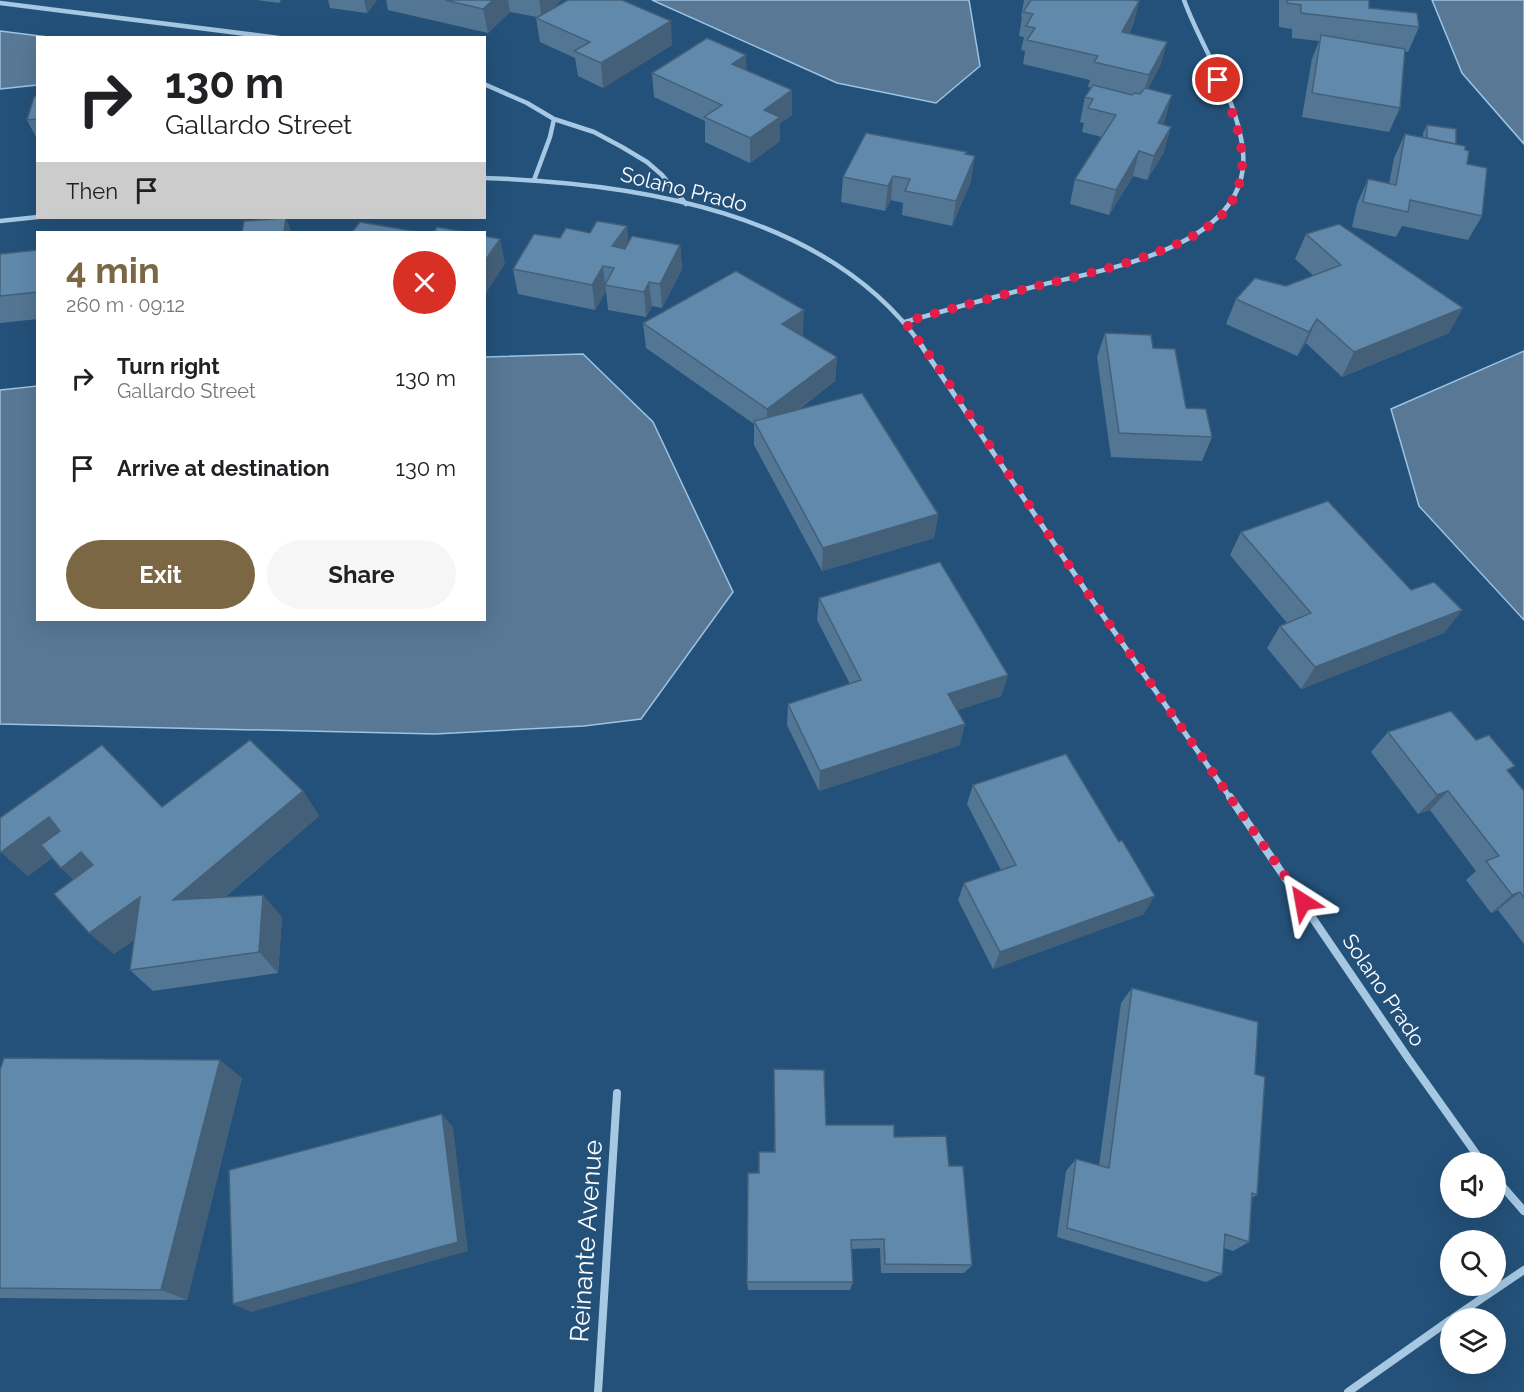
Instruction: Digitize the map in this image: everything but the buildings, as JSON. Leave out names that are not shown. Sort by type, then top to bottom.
[{"type":"street","points":[[905,322],[1144,257],[1180,243],[1198,232],[1229,206],[1240,182],[1243,152],[1240,138],[1226,97],[1184,0]]},
{"type":"street","points":[[0,3],[263,36]]},
{"type":"street","points":[[486,85],[554,118],[594,132],[647,162],[662,175],[687,204]]},
{"type":"street","points":[[534,180],[550,137],[554,118]]},
{"type":"street","name":"Solano Prado","points":[[486,178],[534,180],[608,189],[687,204],[744,221],[802,246],[859,279],[905,322],[940,370],[1072,569],[1438,1103],[1475,1152]]},
{"type":"street","points":[[0,221],[36,217]]},
{"type":"street","name":"Reinante Avenue","points":[[598,1392],[616,1093]]},
{"type":"street","points":[[1506,1190],[1524,1211]]},
{"type":"street","points":[[1468,1308],[1524,1270]]},
{"type":"street","points":[[1348,1392],[1440,1327]]},
{"type":"water","points":[[652,0],[969,0],[980,66],[936,103],[837,83]]},
{"type":"water","points":[[1432,0],[1524,0],[1524,144],[1462,73]]},
{"type":"water","points":[[0,31],[40,36],[36,36],[36,85],[0,89]]},
{"type":"water","points":[[1524,351],[1524,620],[1419,506],[1391,409]]},
{"type":"water","points":[[583,354],[653,422],[733,592],[641,719],[584,726],[435,734],[0,724],[0,390],[36,386],[36,621],[486,621],[486,357]]},
{"type":"route","points":[[1218,80],[1238,127],[1243,152],[1240,182],[1229,206],[1217,218],[1180,243],[1123,264],[905,322],[940,370],[1078,579],[1303,902]]}]
